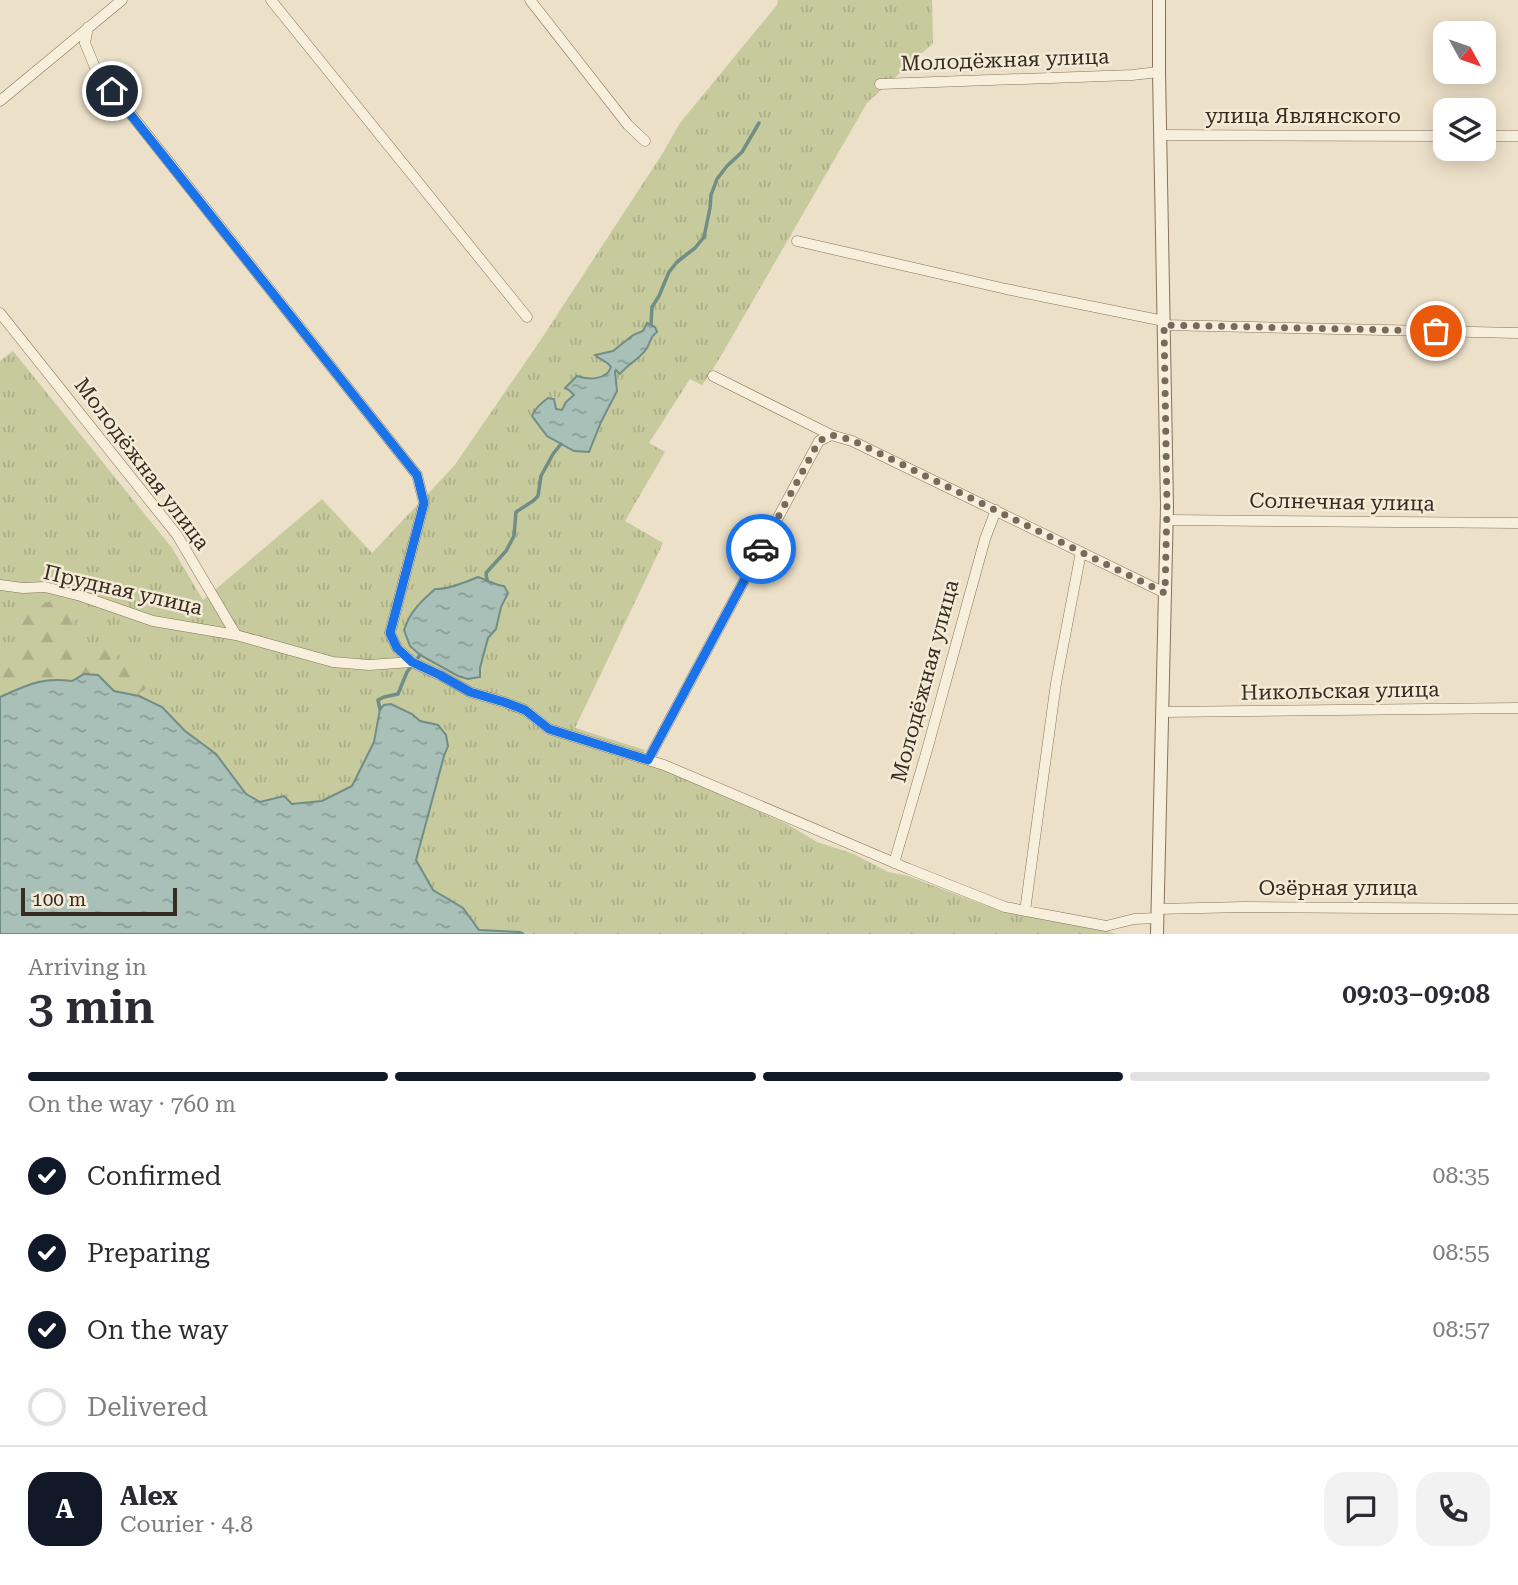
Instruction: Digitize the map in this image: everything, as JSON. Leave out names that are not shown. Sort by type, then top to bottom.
[{"type":"street","points":[[0,101],[122,0]]},
{"type":"street","points":[[271,0],[527,317]]},
{"type":"street","points":[[530,0],[628,125],[645,141]]},
{"type":"street","points":[[1157,934],[1167,520],[1159,0]]},
{"type":"street","points":[[88,27],[85,43],[96,70],[417,475],[424,503],[390,633],[397,648],[412,662],[470,692],[525,710],[549,729],[664,765],[894,863],[1005,907],[1025,911],[1056,683],[1081,552]]},
{"type":"street","name":"Молодёжная улица","points":[[880,84],[1159,72]]},
{"type":"street","name":"улица Являнского","points":[[1160,135],[1433,136]]},
{"type":"street","points":[[1496,136],[1518,136]]},
{"type":"street","points":[[797,241],[1164,323],[1518,333]]},
{"type":"street","name":"Молодёжная улица","points":[[0,313],[177,536],[236,635]]},
{"type":"street","points":[[713,376],[831,435],[852,440],[1165,593]]},
{"type":"street","points":[[648,760],[819,441],[831,435]]},
{"type":"street","name":"Молодёжная улица","points":[[894,863],[928,750],[985,539],[996,510]]},
{"type":"street","name":"Солнечная улица","points":[[1167,520],[1518,523]]},
{"type":"street","name":"Прудная улица","points":[[0,585],[45,587],[81,596],[153,621],[236,635]]},
{"type":"street","points":[[236,635],[333,662],[369,665],[412,662]]},
{"type":"street","name":"Никольская улица","points":[[1162,712],[1518,708]]},
{"type":"street","name":"Озёрная улица","points":[[1025,911],[1106,926],[1157,913],[1245,907],[1518,909]]},
{"type":"green space","points":[[778,0],[932,0],[933,43],[867,103],[718,361],[702,385],[690,379],[649,443],[665,452],[625,521],[663,543],[575,728],[645,750],[641,762],[736,795],[753,809],[787,824],[817,842],[854,854],[888,872],[908,876],[984,905],[1116,934],[524,934],[479,930],[463,909],[433,890],[416,860],[448,746],[438,725],[420,721],[412,714],[380,709],[374,742],[352,786],[322,801],[292,804],[284,796],[260,803],[246,794],[216,754],[185,731],[162,707],[43,680],[0,697],[0,361],[13,351],[172,548],[203,600],[322,499],[372,553],[454,466],[538,344],[680,123],[777,5]]},
{"type":"green space","points":[[58,598],[73,613],[72,635],[75,642],[86,646],[111,647],[117,658],[117,665],[148,671],[151,680],[139,696],[114,691],[98,675],[73,681],[43,680],[0,697],[0,651],[24,655],[20,635],[25,619],[40,606]]},
{"type":"water","points":[[647,323],[655,327],[657,332],[641,355],[620,374],[616,370],[617,391],[589,452],[574,451],[547,436],[532,416],[538,406],[548,398],[554,399],[556,409],[562,410],[574,395],[565,388],[577,376],[597,378],[609,371],[611,367],[595,355],[613,351],[633,335],[643,331]]},
{"type":"water","points":[[478,577],[504,586],[508,593],[501,607],[496,629],[488,638],[480,677],[468,679],[420,655],[410,646],[404,630],[413,612],[435,589],[451,587]]},
{"type":"water","points":[[84,674],[98,675],[114,691],[139,696],[162,707],[185,731],[216,754],[246,794],[260,802],[284,796],[292,804],[322,801],[352,786],[374,742],[380,709],[384,705],[391,704],[420,721],[438,725],[446,735],[448,746],[416,860],[433,890],[463,908],[479,930],[524,934],[0,934],[0,697],[35,683],[72,681]]},
{"type":"waterway","points":[[651,324],[652,307],[669,272],[704,237],[711,195],[717,179],[742,152],[759,123]]},
{"type":"waterway","points":[[487,580],[486,573],[506,551],[514,536],[516,512],[538,496],[541,476],[561,444]]},
{"type":"waterway","points":[[380,709],[378,700],[398,694],[407,672],[420,655]]},
{"type":"way so far","points":[[761,549],[819,441],[831,435],[852,440],[1165,593],[1167,506],[1164,325],[1436,331]]},
{"type":"route","points":[[112,91],[417,475],[424,503],[390,633],[397,648],[412,662],[470,692],[525,710],[549,729],[648,760],[761,549]]}]
